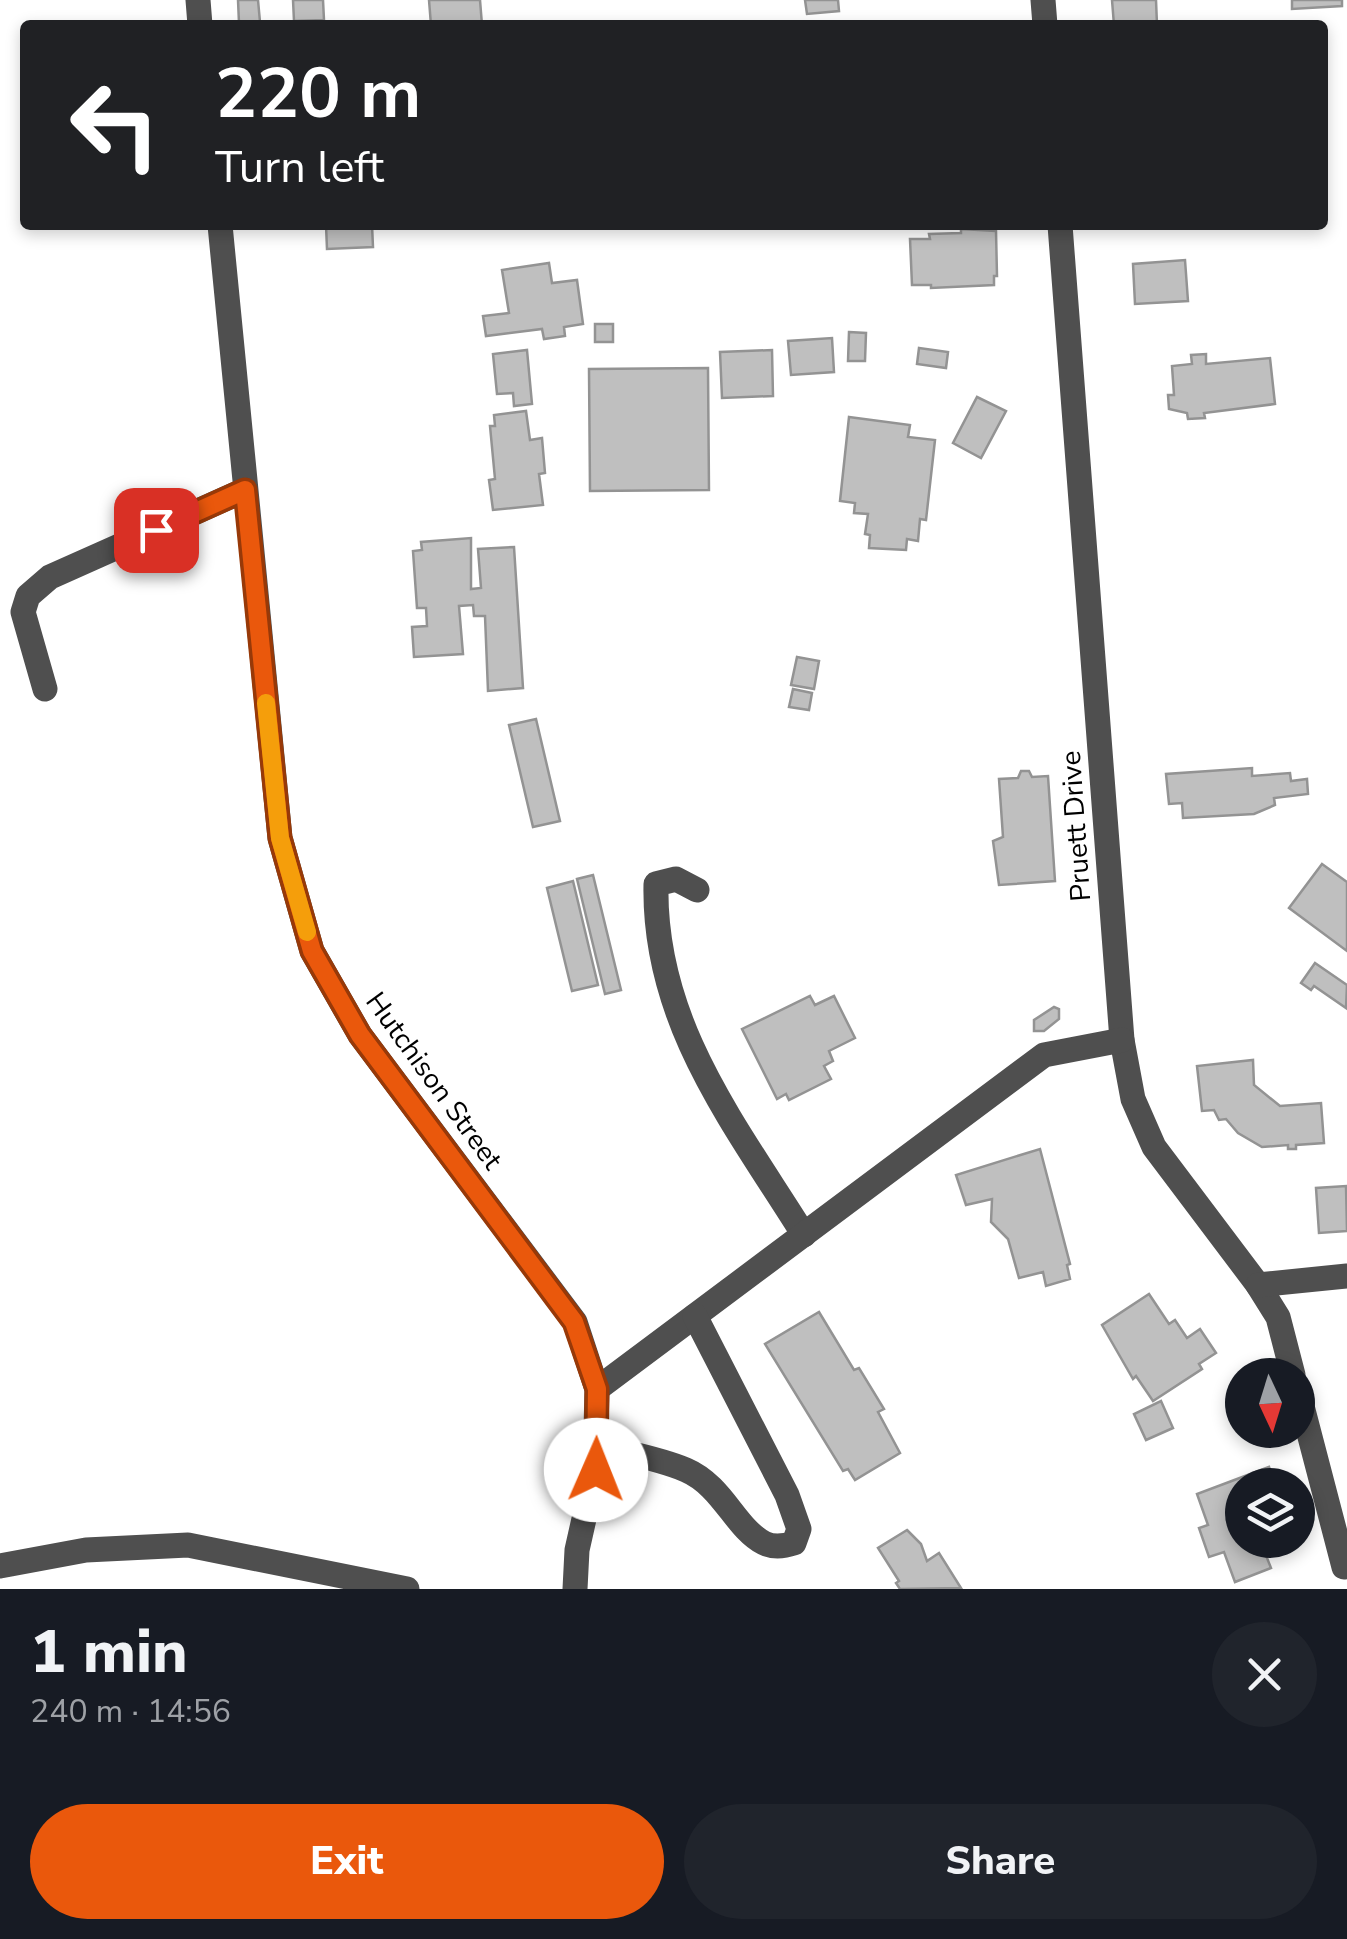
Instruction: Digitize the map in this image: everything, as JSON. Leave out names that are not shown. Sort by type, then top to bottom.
[{"type":"street","name":"Hutchison Street","points":[[220,230],[280,838],[312,951],[360,1035],[574,1322],[597,1389],[596,1470],[577,1550],[575,1589]]},
{"type":"street","name":"Pruett Drive","points":[[1060,230],[1122,1040],[1134,1099],[1154,1147],[1278,1316],[1289,1358]]},
{"type":"street","points":[[45,689],[23,612],[28,596],[50,577],[245,490]]},
{"type":"street","points":[[697,890],[676,878],[656,884],[655,919],[664,978],[698,1065],[804,1234]]},
{"type":"street","points":[[597,1389],[1044,1056],[1122,1040]]},
{"type":"street","points":[[1258,1285],[1347,1276]]},
{"type":"street","points":[[596,1445],[688,1471],[721,1494],[764,1543],[781,1547],[794,1542],[799,1529],[788,1495],[695,1316]]},
{"type":"street","points":[[1313,1448],[1344,1567]]},
{"type":"street","points":[[0,1566],[86,1550],[188,1545],[407,1589]]},
{"type":"building","points":[[238,0],[258,0],[260,20],[239,20]]},
{"type":"building","points":[[293,0],[323,0],[324,20],[294,20]]},
{"type":"building","points":[[429,0],[480,0],[482,20],[431,20]]},
{"type":"building","points":[[805,0],[838,0],[839,11],[807,14]]},
{"type":"building","points":[[1112,0],[1156,0],[1157,20],[1114,20]]},
{"type":"building","points":[[1292,0],[1342,0],[1342,6],[1292,9]]},
{"type":"building","points":[[326,230],[372,230],[373,247],[327,249]]},
{"type":"building","points":[[996,231],[994,285],[912,285],[910,239]]},
{"type":"building","points":[[1185,260],[1188,301],[1135,304],[1133,264]]},
{"type":"building","points":[[549,263],[552,283],[577,280],[583,324],[564,327],[565,336],[544,339],[542,329],[486,336],[483,316],[509,313],[502,270]]},
{"type":"building","points":[[595,324],[613,324],[613,342],[595,342]]},
{"type":"building","points":[[849,332],[866,333],[865,361],[848,361]]},
{"type":"building","points":[[832,338],[834,372],[791,375],[788,341]]},
{"type":"building","points":[[919,348],[948,352],[946,368],[917,364]]},
{"type":"building","points":[[527,350],[532,404],[514,406],[513,393],[497,394],[493,354]]},
{"type":"building","points":[[772,350],[773,396],[722,398],[720,352]]},
{"type":"building","points":[[1206,354],[1206,364],[1270,358],[1275,404],[1204,413],[1205,418],[1188,419],[1187,413],[1169,409],[1168,395],[1174,395],[1172,366],[1192,364],[1191,355]]},
{"type":"building","points":[[708,368],[709,490],[590,491],[589,369]]},
{"type":"building","points":[[977,397],[1006,411],[981,458],[953,443]]},
{"type":"building","points":[[526,411],[530,440],[542,438],[545,473],[539,474],[543,505],[493,510],[489,480],[495,479],[490,426],[495,426],[494,415]]},
{"type":"building","points":[[849,417],[910,425],[908,437],[935,440],[926,520],[920,519],[918,541],[907,539],[906,550],[869,548],[870,535],[865,534],[868,514],[854,513],[855,503],[840,501]]},
{"type":"building","points":[[471,538],[471,589],[481,588],[478,549],[514,547],[523,688],[488,691],[485,616],[474,616],[473,605],[459,606],[463,654],[414,657],[412,627],[427,626],[426,608],[417,608],[413,551],[422,550],[421,542]]},
{"type":"building","points":[[797,657],[819,661],[814,689],[791,685]]},
{"type":"building","points":[[793,689],[812,693],[809,710],[789,707]]},
{"type":"building","points":[[536,719],[560,821],[533,827],[509,725]]},
{"type":"building","points":[[1252,768],[1252,776],[1290,773],[1291,781],[1307,779],[1308,794],[1274,798],[1275,805],[1254,814],[1183,818],[1182,803],[1169,804],[1166,774]]},
{"type":"building","points":[[1021,771],[1029,771],[1032,777],[1048,776],[1055,881],[999,885],[993,841],[1003,837],[999,779],[1018,778]]},
{"type":"building","points":[[1322,864],[1347,882],[1347,951],[1289,908]]},
{"type":"building","points":[[593,875],[621,990],[605,994],[577,879]]},
{"type":"building","points":[[573,881],[598,985],[572,991],[547,888]]},
{"type":"building","points":[[1315,963],[1347,985],[1346,1008],[1314,986],[1311,990],[1301,983]]},
{"type":"building","points":[[810,996],[815,1005],[834,996],[855,1038],[829,1051],[833,1061],[824,1066],[831,1079],[789,1100],[786,1094],[777,1099],[742,1029]]},
{"type":"building","points":[[1054,1007],[1059,1009],[1059,1019],[1044,1031],[1034,1031],[1034,1020]]},
{"type":"building","points":[[1253,1060],[1254,1085],[1280,1106],[1321,1103],[1324,1143],[1296,1145],[1296,1149],[1288,1149],[1288,1145],[1262,1147],[1238,1133],[1226,1119],[1219,1120],[1214,1110],[1202,1111],[1197,1066]]},
{"type":"building","points":[[1040,1149],[1070,1264],[1070,1279],[1046,1286],[1043,1272],[1019,1278],[1008,1239],[991,1222],[992,1199],[966,1205],[956,1175]]},
{"type":"building","points":[[1346,1186],[1347,1231],[1319,1233],[1316,1188]]},
{"type":"building","points":[[1149,1294],[1169,1324],[1175,1320],[1187,1338],[1200,1329],[1216,1353],[1199,1364],[1202,1369],[1153,1401],[1136,1376],[1133,1379],[1102,1325]]},
{"type":"building","points":[[819,1312],[854,1370],[859,1368],[884,1409],[878,1412],[900,1453],[855,1480],[848,1469],[843,1471],[765,1344]]},
{"type":"building","points":[[1161,1401],[1173,1428],[1146,1440],[1134,1414]]},
{"type":"building","points":[[1225,1484],[1225,1555],[1209,1557],[1199,1528],[1208,1525],[1197,1494]]},
{"type":"building","points":[[907,1530],[921,1544],[927,1561],[939,1553],[961,1588],[900,1589],[878,1548]]},
{"type":"building","points":[[1226,1558],[1267,1558],[1271,1568],[1235,1582]]},
{"type":"slow traffic","points":[[266,703],[280,838],[307,932]]},
{"type":"route","points":[[156,530],[245,490],[280,838],[312,951],[360,1035],[574,1322],[597,1389],[596,1470]]}]
